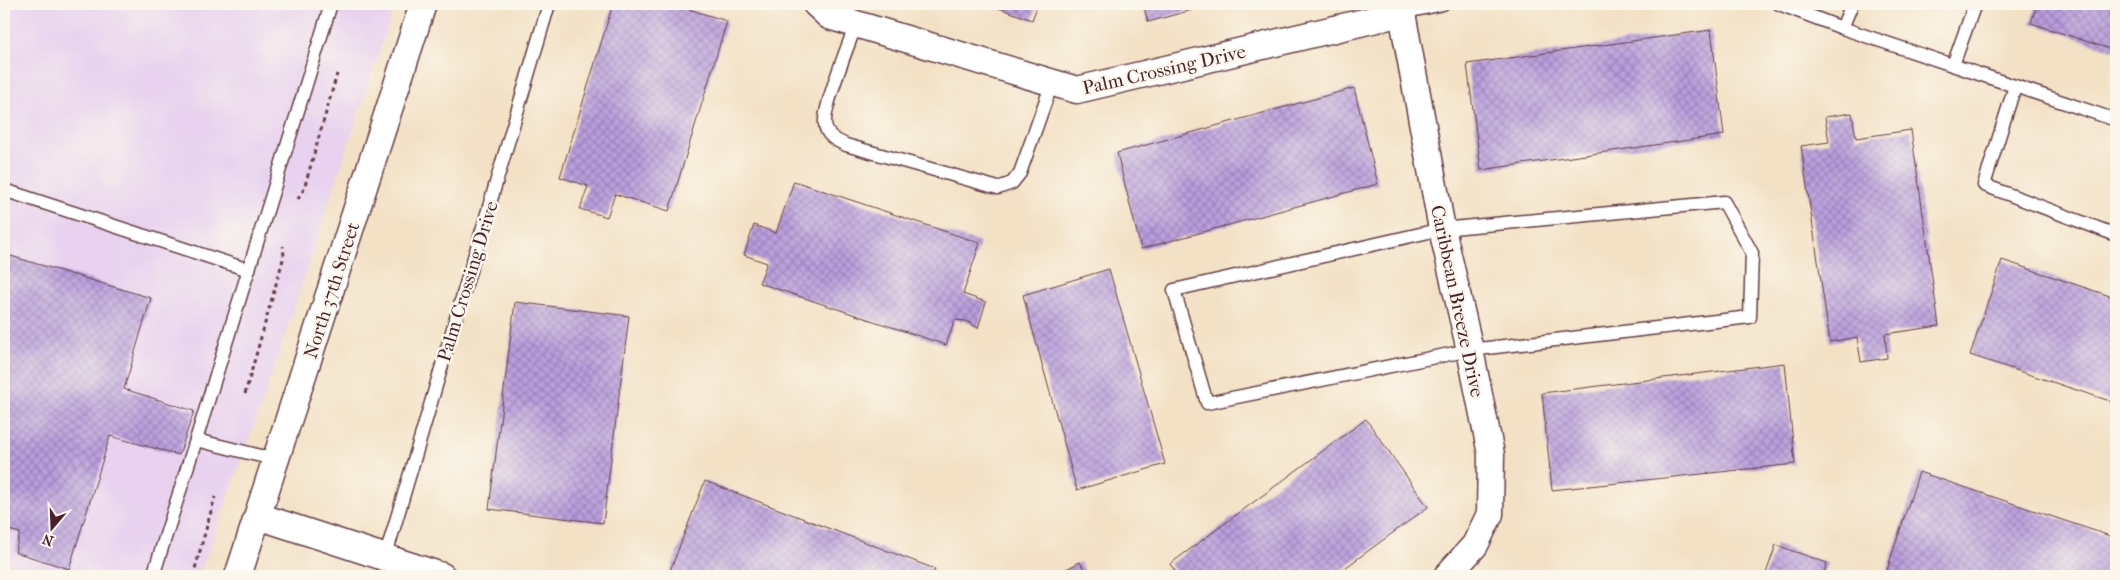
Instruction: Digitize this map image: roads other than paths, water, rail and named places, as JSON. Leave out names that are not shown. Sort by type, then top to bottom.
[{"type":"street","name":"North 37th Street","points":[[238,576],[423,4]]},
{"type":"street","name":"Palm Crossing Drive","points":[[816,4],[829,16],[1077,90],[1402,13]]},
{"type":"street","name":"Caribbean Breeze Drive","points":[[1402,13],[1442,229],[1470,350],[1490,454],[1490,514],[1475,545],[1447,576]]},
{"type":"street","points":[[258,516],[442,576]]},
{"type":"lane","points":[[153,576],[250,270],[331,4]]},
{"type":"lane","name":"Palm Crossing Drive","points":[[385,558],[549,4]]},
{"type":"lane","points":[[1402,13],[1444,4]]},
{"type":"lane","points":[[1779,4],[1842,28],[2116,120]]},
{"type":"lane","points":[[1842,28],[1852,4]]},
{"type":"lane","points":[[1953,65],[1975,4]]},
{"type":"lane","points":[[856,24],[827,108],[824,125],[831,138],[846,145],[998,188],[1012,183],[1020,174],[1052,82]]},
{"type":"lane","points":[[2015,86],[1984,184],[2116,235]]},
{"type":"lane","points":[[4,190],[250,270]]},
{"type":"lane","points":[[1724,202],[1752,253],[1750,317],[1470,350],[1207,404],[1174,290],[1442,229],[1724,202]]},
{"type":"lane","points":[[196,440],[277,460]]}]
